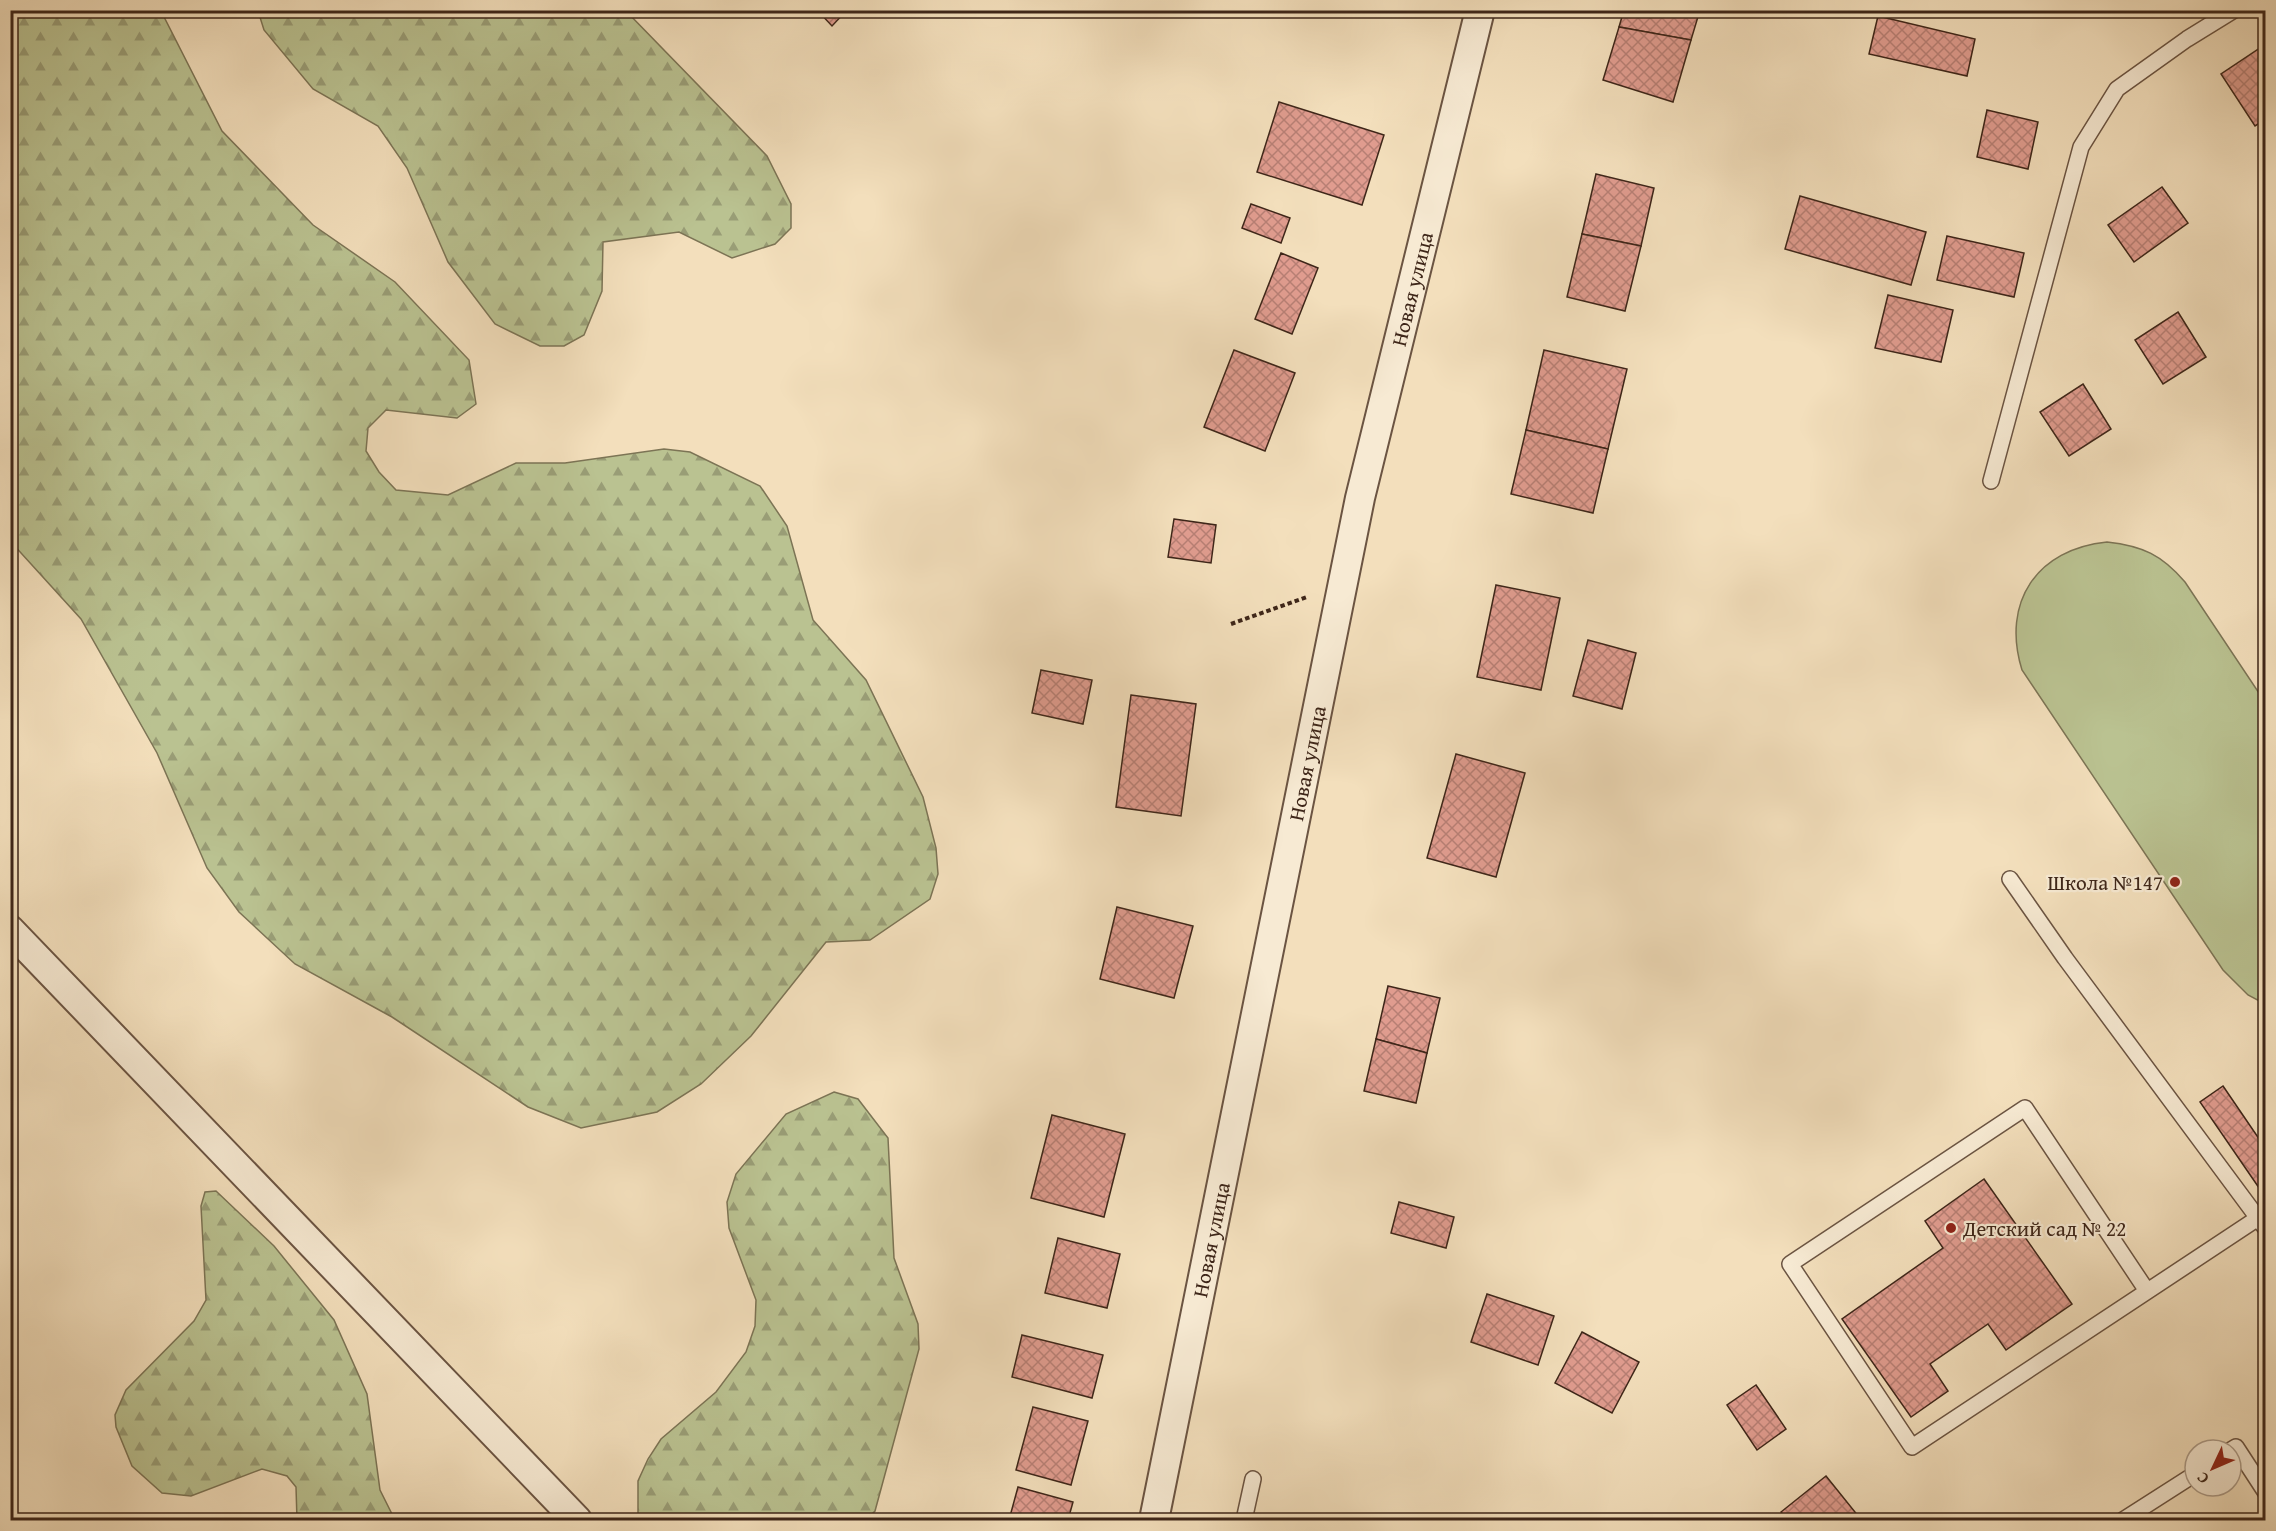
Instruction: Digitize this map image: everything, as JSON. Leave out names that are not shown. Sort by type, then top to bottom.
[{"type":"street","name":"Новая улица","points":[[1154,1521],[1360,498],[1480,10]]},
{"type":"street","points":[[10,930],[577,1521]]},
{"type":"lane","points":[[1990,481],[2081,147],[2117,88],[2187,39],[2234,10]]},
{"type":"lane","points":[[2010,879],[2065,958],[2262,1223],[2147,1292],[1912,1448],[1790,1264],[2025,1108],[2147,1292]]},
{"type":"lane","points":[[2243,1458],[2265,1493]]},
{"type":"lane","points":[[1244,1521],[1253,1479]]},
{"type":"lane","points":[[2123,1521],[2183,1482]]},
{"type":"path","points":[[1231,624],[1299,598],[1342,587]]},
{"type":"green space","points":[[11,10],[161,11],[222,131],[313,225],[395,282],[469,360],[476,404],[457,418],[386,410],[368,428],[366,451],[379,472],[396,490],[448,495],[516,463],[565,463],[664,449],[690,452],[760,486],[787,526],[813,620],[866,680],[923,797],[936,848],[938,874],[930,899],[870,940],[826,942],[751,1036],[701,1084],[657,1112],[581,1128],[528,1107],[392,1017],[295,964],[239,912],[207,868],[157,753],[81,619],[11,542]]},
{"type":"green space","points":[[258,11],[626,11],[767,156],[791,204],[791,228],[775,244],[732,258],[679,232],[603,242],[602,291],[584,335],[564,346],[540,346],[495,324],[448,262],[407,168],[378,126],[313,89],[264,30]]},
{"type":"green space","points":[[2107,542],[2131,546],[2151,553],[2177,573],[2265,702],[2265,1004],[2248,995],[2223,970],[2022,670],[2017,645],[2017,622],[2021,601],[2030,583],[2061,555],[2082,547]]},
{"type":"green space","points":[[834,1092],[858,1099],[888,1138],[894,1258],[918,1324],[919,1349],[875,1511],[866,1520],[638,1520],[638,1481],[648,1459],[661,1439],[716,1392],[746,1352],[755,1326],[756,1300],[729,1228],[727,1202],[736,1174],[786,1114]]},
{"type":"green space","points":[[216,1191],[274,1246],[334,1320],[367,1394],[380,1490],[392,1514],[399,1520],[297,1520],[296,1487],[287,1476],[262,1469],[191,1496],[162,1493],[132,1466],[116,1427],[115,1415],[126,1390],[194,1321],[206,1300],[201,1206],[205,1192]]},
{"type":"building","points":[[817,10],[847,10],[832,26]]},
{"type":"building","points":[[1624,10],[1700,10],[1691,40],[1619,27]]},
{"type":"building","points":[[1878,16],[1975,39],[1967,76],[1869,54]]},
{"type":"building","points":[[1619,27],[1691,40],[1673,102],[1603,80]]},
{"type":"building","points":[[2266,44],[2266,119],[2255,126],[2221,74]]},
{"type":"building","points":[[1279,102],[1384,135],[1362,205],[1257,172]]},
{"type":"building","points":[[1987,110],[2038,122],[2028,169],[1977,157]]},
{"type":"building","points":[[1596,174],[1654,188],[1641,246],[1582,234]]},
{"type":"building","points":[[2162,187],[2188,223],[2134,262],[2108,225]]},
{"type":"building","points":[[1800,196],[1926,232],[1911,285],[1785,249]]},
{"type":"building","points":[[1251,204],[1290,218],[1281,243],[1242,228]]},
{"type":"building","points":[[1582,234],[1641,246],[1625,311],[1567,297]]},
{"type":"building","points":[[1947,236],[2024,253],[2014,297],[1937,280]]},
{"type":"building","points":[[1281,253],[1318,268],[1292,334],[1255,319]]},
{"type":"building","points":[[1888,295],[1953,310],[1941,362],[1875,348]]},
{"type":"building","points":[[2178,312],[2206,357],[2163,384],[2135,340]]},
{"type":"building","points":[[1234,350],[1295,373],[1265,451],[1204,427]]},
{"type":"building","points":[[1544,350],[1627,369],[1608,449],[1526,430]]},
{"type":"building","points":[[2083,384],[2111,429],[2069,456],[2040,412]]},
{"type":"building","points":[[1526,430],[1608,449],[1593,513],[1511,494]]},
{"type":"building","points":[[1174,519],[1216,525],[1211,563],[1168,557]]},
{"type":"building","points":[[1496,585],[1560,598],[1541,690],[1477,677]]},
{"type":"building","points":[[1588,640],[1636,653],[1622,709],[1573,696]]},
{"type":"building","points":[[1041,670],[1092,680],[1083,724],[1032,713]]},
{"type":"building","points":[[1131,695],[1196,704],[1181,816],[1116,807]]},
{"type":"building","points":[[1456,754],[1525,773],[1496,877],[1427,858]]},
{"type":"building","points":[[1117,907],[1193,926],[1174,998],[1100,979]]},
{"type":"building","points":[[1388,986],[1440,998],[1427,1053],[1376,1039]]},
{"type":"building","points":[[1376,1039],[1427,1053],[1416,1103],[1364,1091]]},
{"type":"building","points":[[2223,1086],[2266,1149],[2266,1198],[2200,1102]]},
{"type":"building","points":[[1052,1115],[1125,1134],[1104,1217],[1031,1198]]},
{"type":"building","points":[[1984,1179],[2072,1304],[2006,1350],[1988,1324],[1930,1364],[1948,1391],[1911,1417],[1842,1319],[1943,1248],[1925,1221]]},
{"type":"building","points":[[1399,1202],[1454,1217],[1446,1248],[1391,1233]]},
{"type":"building","points":[[1058,1238],[1120,1254],[1107,1308],[1045,1293]]},
{"type":"building","points":[[1487,1294],[1554,1316],[1538,1365],[1471,1342]]},
{"type":"building","points":[[1582,1332],[1639,1362],[1612,1413],[1555,1383]]},
{"type":"building","points":[[1022,1335],[1103,1355],[1092,1398],[1012,1377]]},
{"type":"building","points":[[1756,1385],[1786,1429],[1757,1450],[1727,1405]]},
{"type":"building","points":[[1033,1407],[1088,1421],[1071,1485],[1016,1470]]},
{"type":"building","points":[[1826,1476],[1859,1517],[1854,1520],[1788,1520],[1781,1512]]},
{"type":"building","points":[[1018,1487],[1073,1502],[1068,1520],[1009,1520]]},
{"type":"place","name":"Школа №147","points":[[2175,882]]},
{"type":"place","name":"Детский сад № 22","points":[[1951,1228]]}]
